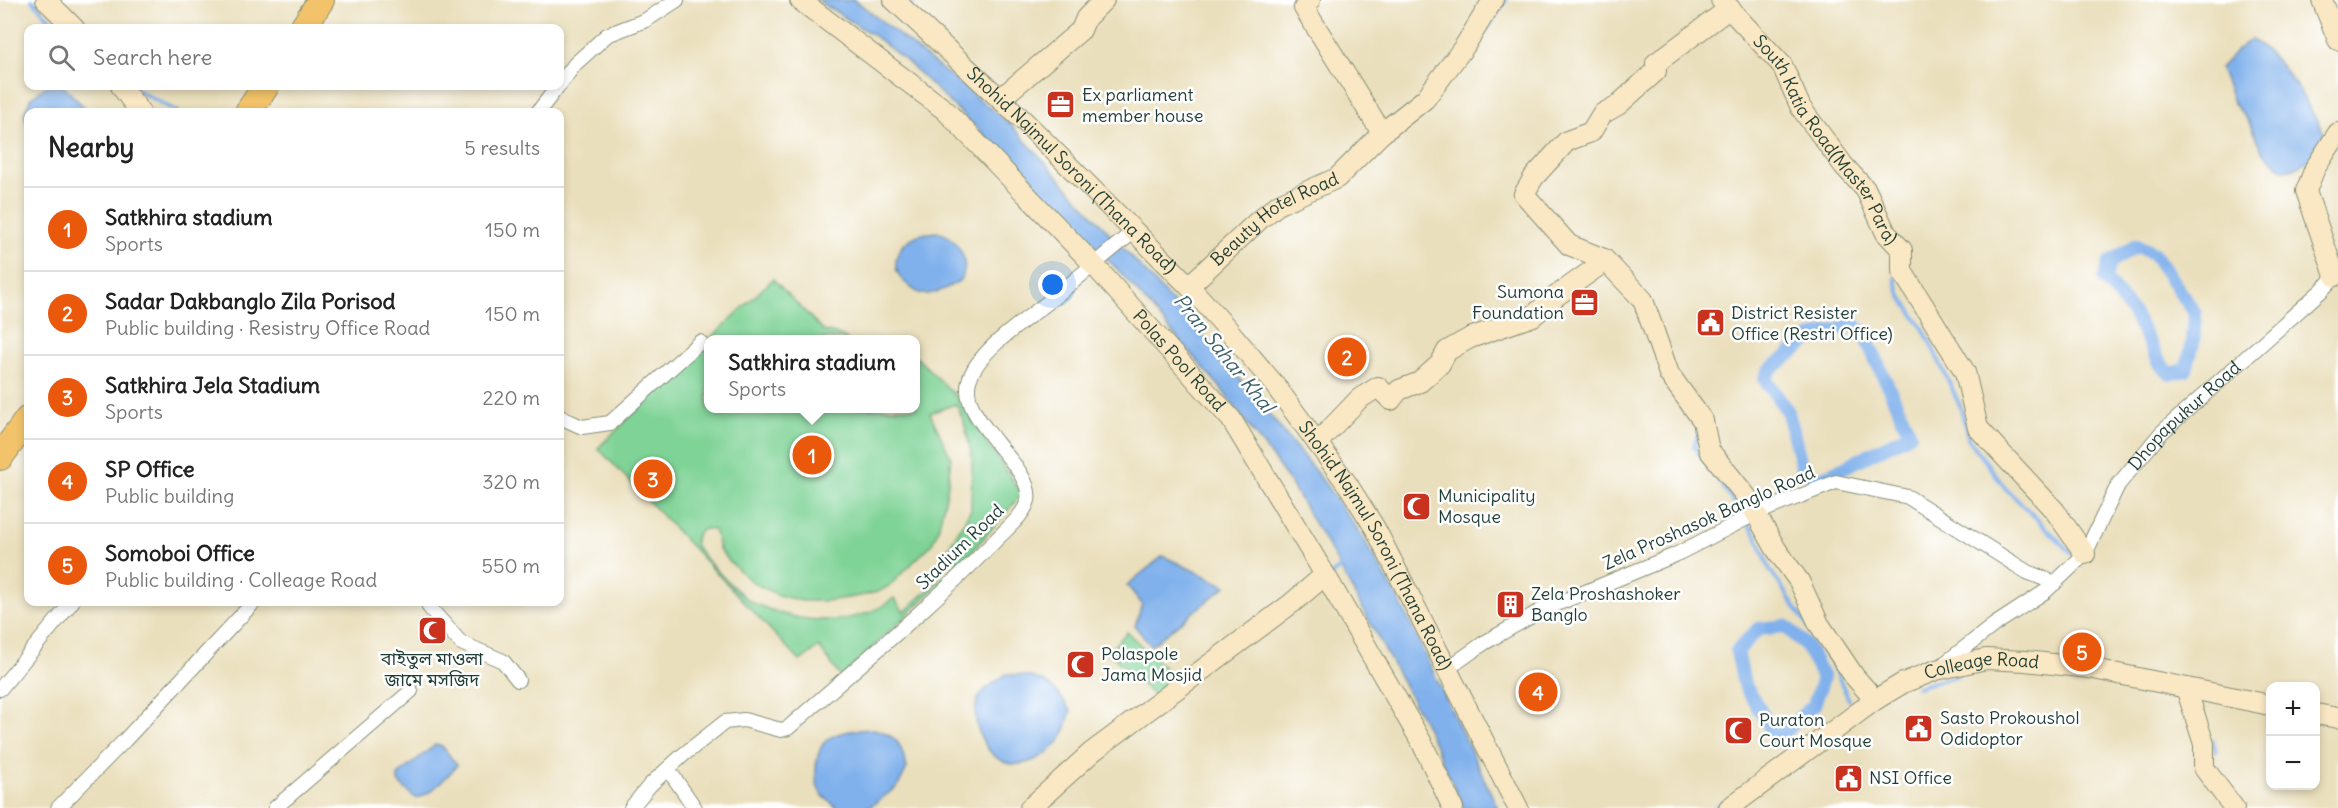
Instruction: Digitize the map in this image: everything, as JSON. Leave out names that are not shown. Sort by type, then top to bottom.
[{"type":"highway","points":[[306,24],[321,0]]},
{"type":"highway","points":[[251,108],[263,90]]},
{"type":"highway","points":[[0,457],[24,424]]},
{"type":"street","points":[[46,0],[70,24]]},
{"type":"street","points":[[564,78],[574,64],[606,35],[646,20],[677,0]]},
{"type":"street","name":"Polas Pool Road","points":[[800,0],[945,110],[1094,264],[1231,419],[1422,743],[1453,808]]},
{"type":"street","name":"Shohid Najmul Soroni (Thana Road)","points":[[894,0],[1027,124],[1189,286],[1274,384],[1348,485],[1375,528],[1518,808]]},
{"type":"street","points":[[1000,99],[1081,30],[1086,18],[1104,0]]},
{"type":"street","points":[[1310,0],[1304,8],[1382,133]]},
{"type":"street","name":"Beauty Hotel Road","points":[[1189,286],[1279,204],[1337,178],[1382,133],[1425,99],[1464,46],[1493,0]]},
{"type":"street","points":[[2322,0],[2338,40]]},
{"type":"street","points":[[1725,4],[1677,49],[1661,58],[1656,63],[1656,71],[1618,105],[1602,114],[1591,132],[1567,141],[1527,187],[1524,194],[1569,245],[1604,259],[1643,300],[1669,374],[1703,421],[1709,450],[1757,513],[1776,549],[1799,581],[1819,624],[1854,676],[1875,700]]},
{"type":"street","name":"South Katia Road(Master Para)","points":[[1725,4],[1782,65],[1801,108],[1844,166],[1866,190],[1886,233],[1902,250],[1902,271],[1965,372],[1978,428],[2055,512],[2085,554]]},
{"type":"street","points":[[125,90],[138,108]]},
{"type":"street","points":[[541,108],[555,90]]},
{"type":"street","name":"Dhopapukur Road","points":[[1936,670],[1994,625],[2046,591],[2085,554],[2118,485],[2161,434],[2313,299],[2335,276],[2306,192],[2315,168],[2338,133]]},
{"type":"street","name":"Stadium Road","points":[[631,808],[650,786],[683,755],[725,722],[744,720],[782,730],[788,728],[917,614],[1019,516],[1028,500],[1028,492],[1020,473],[979,420],[971,402],[969,381],[978,365],[1002,338],[1133,232]]},
{"type":"street","points":[[1317,443],[1359,399],[1378,387],[1391,400],[1399,390],[1420,381],[1440,364],[1447,351],[1470,338],[1533,316],[1552,299],[1597,267],[1604,259]]},
{"type":"street","points":[[564,419],[582,427],[610,423],[700,342]]},
{"type":"street","name":"Zela Proshasok Banglo Road","points":[[1447,669],[1484,643],[1542,610],[1675,555],[1757,513],[1836,482],[1908,497],[2026,572],[2055,583]]},
{"type":"street","points":[[1030,808],[1092,752],[1292,603],[1325,575]]},
{"type":"street","points":[[0,689],[69,606]]},
{"type":"street","points":[[58,808],[250,606]]},
{"type":"street","points":[[429,606],[461,643],[503,661],[518,680]]},
{"type":"street","name":"Colleage Road","points":[[1729,808],[1875,700],[1903,684],[1936,670],[1986,659],[2089,668],[2266,704]]},
{"type":"street","points":[[2186,688],[2204,744],[2204,768],[2234,808]]},
{"type":"street","points":[[276,808],[411,691]]},
{"type":"street","points":[[2320,715],[2338,718]]},
{"type":"street","points":[[668,769],[696,808]]},
{"type":"green space","points":[[773,279],[824,331],[840,335],[714,335]]},
{"type":"green space","points":[[704,345],[704,413],[920,413],[920,361],[955,395],[1022,494],[962,563],[841,677],[819,647],[800,661],[598,448]],"holes":[[[956,404],[964,422],[972,456],[971,509],[947,551],[958,563],[904,612],[894,598],[881,607],[850,618],[818,620],[786,615],[750,601],[721,575],[695,545],[699,532],[712,529],[715,532],[719,549],[730,562],[752,582],[778,595],[802,601],[825,601],[878,592],[889,586],[932,544],[938,530],[947,491],[951,458],[930,413]]]},
{"type":"green space","points":[[1127,632],[1174,677],[1155,697],[1108,652]]},
{"type":"water","points":[[817,0],[855,0],[1010,124],[1208,341],[1323,481],[1360,533],[1400,602],[1498,808],[1464,808],[1424,722],[1331,551],[1288,479],[1220,387],[1119,271],[981,132],[905,60],[873,35]]},
{"type":"water","points":[[2251,39],[2284,69],[2324,133],[2321,149],[2295,168],[2284,170],[2262,151],[2248,120],[2234,104],[2220,68]]},
{"type":"water","points":[[41,90],[67,90],[85,108],[27,108],[31,98]]},
{"type":"water","points":[[937,232],[944,234],[956,244],[961,251],[965,267],[959,281],[943,290],[922,294],[901,279],[897,272],[897,258],[899,251],[910,239],[920,234]]},
{"type":"water","points":[[1163,556],[1226,586],[1151,646],[1135,626],[1142,604],[1127,585]]},
{"type":"water","points":[[1006,674],[1028,676],[1044,682],[1057,693],[1071,711],[1059,741],[1044,755],[1026,763],[1008,763],[999,759],[986,747],[978,729],[976,710],[981,694]]},
{"type":"water","points":[[874,729],[889,735],[898,742],[907,768],[898,786],[870,807],[837,808],[821,794],[818,786],[816,764],[820,749],[828,739],[839,734]]},
{"type":"water","points":[[436,744],[442,746],[457,765],[432,790],[415,798],[398,782],[398,775]]},
{"type":"waterway","points":[[32,0],[54,24]]},
{"type":"waterway","points":[[909,0],[913,4]]},
{"type":"waterway","points":[[1480,40],[1506,0]]},
{"type":"waterway","points":[[137,90],[170,108]]},
{"type":"waterway","points":[[2137,245],[2154,254],[2195,313],[2193,343],[2186,370],[2170,374],[2161,365],[2133,313],[2104,278],[2110,262],[2137,245]]},
{"type":"waterway","points":[[1895,278],[1900,295],[1924,330],[1960,406],[1968,438],[2006,489],[2071,552]]},
{"type":"waterway","points":[[1854,324],[1865,336],[1910,434],[1819,480],[1802,468],[1788,412],[1765,379],[1769,371],[1810,338],[1854,324]]},
{"type":"waterway","points":[[1698,434],[1694,446],[1743,515]]},
{"type":"waterway","points":[[1747,522],[1757,537],[1770,570],[1831,661],[1849,700]]},
{"type":"waterway","points":[[1331,575],[1340,568]]},
{"type":"waterway","points":[[1785,626],[1807,646],[1823,678],[1814,705],[1775,740],[1769,725],[1744,684],[1737,651],[1758,629],[1785,626]]},
{"type":"waterway","points":[[1917,687],[1959,675]]},
{"type":"waterway","points":[[2213,741],[2216,752]]},
{"type":"waterway","points":[[1715,808],[1723,802]]},
{"type":"place","name":"Ex parliament member house","points":[[1061,105]]},
{"type":"place","name":"Sumona Foundation","points":[[1585,302]]},
{"type":"place","name":"District Resister Office (Restri Office)","points":[[1710,323]]},
{"type":"place","name":"Sadar Dakbanglo Zila Porisod","points":[[1347,357]]},
{"type":"place","name":"Satkhira stadium","points":[[812,455]]},
{"type":"place","name":"Satkhira Jela Stadium","points":[[653,479]]},
{"type":"place","name":"Municipality Mosque","points":[[1417,506]]},
{"type":"place","name":"Zela Proshashoker Banglo","points":[[1510,604]]},
{"type":"place","name":"বাইতুল মাওলা জামে মসজিদ","points":[[432,630]]},
{"type":"place","name":"Somoboi Office","points":[[2082,652]]},
{"type":"place","name":"Polaspole Jama Mosjid","points":[[1080,664]]},
{"type":"place","name":"SP Office","points":[[1538,692]]},
{"type":"place","name":"Sasto Prokoushol Odidoptor","points":[[1919,728]]},
{"type":"place","name":"Puraton Court Mosque","points":[[1738,730]]},
{"type":"place","name":"NSI Office","points":[[1848,778]]},
{"type":"water label","name":"Pran Sahar Khal","points":[[1224,353]]}]
